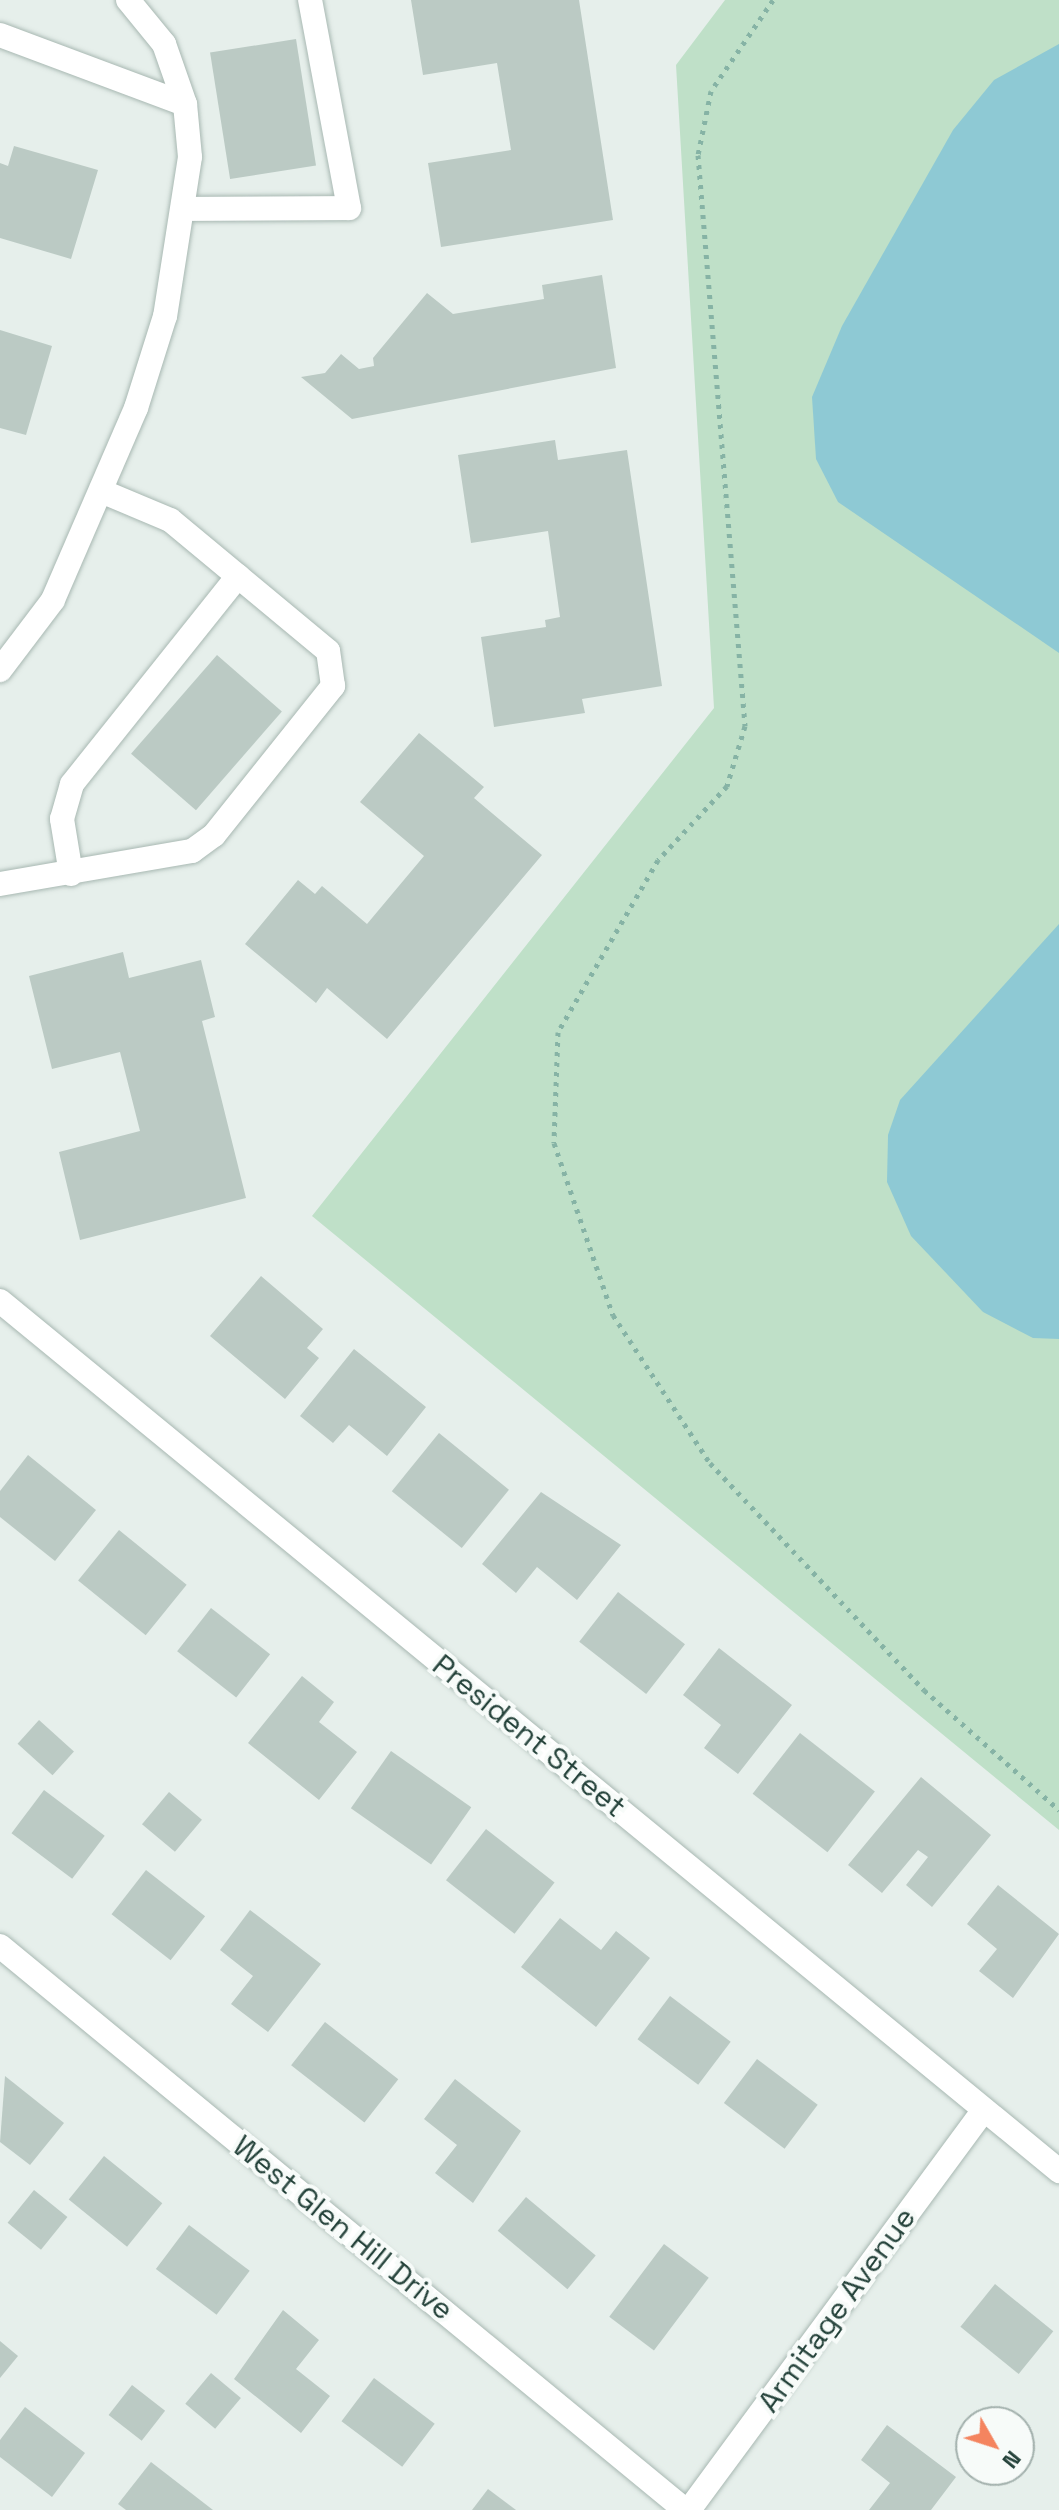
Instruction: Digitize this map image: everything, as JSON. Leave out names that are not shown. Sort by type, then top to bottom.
[{"type":"street","points":[[0,670],[53,600],[101,491],[165,316],[185,209],[185,104],[164,44],[128,0]]},
{"type":"street","points":[[185,209],[349,208],[310,0]]},
{"type":"street","points":[[0,35],[185,104]]},
{"type":"street","points":[[0,884],[167,860],[203,843],[333,686],[328,651],[170,520],[101,491]]},
{"type":"street","points":[[71,874],[62,819],[72,784],[238,576]]},
{"type":"street","name":"President Street","points":[[0,1301],[1059,2171]]},
{"type":"street","name":"West Glen Hill Drive","points":[[0,1946],[687,2510]]},
{"type":"street","name":"Armitage Avenue","points":[[687,2510],[984,2110]]},
{"type":"path","points":[[773,0],[711,91],[698,155],[745,726],[727,786],[658,860],[558,1032],[554,1143],[613,1315],[710,1463],[924,1690],[1059,1810]]},
{"type":"green space","points":[[725,0],[1059,0],[1059,1830],[312,1216],[714,708],[676,65]]},
{"type":"water","points":[[1059,44],[1059,653],[838,502],[816,459],[812,397],[842,326],[953,130],[994,80]]},
{"type":"water","points":[[1059,924],[1059,1339],[1033,1338],[983,1312],[911,1236],[887,1182],[888,1135],[900,1100]]},
{"type":"building","points":[[411,0],[579,0],[613,220],[441,247],[428,163],[511,150],[497,63],[423,75]]},
{"type":"building","points":[[296,39],[316,165],[230,179],[210,53]]},
{"type":"building","points":[[14,146],[98,170],[71,259],[0,238],[0,163],[8,166]]},
{"type":"building","points":[[602,275],[616,368],[352,419],[301,377],[325,373],[341,354],[359,369],[374,366],[373,358],[427,293],[453,314],[544,299],[542,285]]},
{"type":"building","points":[[0,330],[52,346],[26,435],[0,428]]},
{"type":"building","points":[[555,440],[558,460],[627,450],[662,686],[582,699],[585,713],[494,727],[481,637],[546,627],[545,620],[560,617],[548,531],[471,543],[458,455]]},
{"type":"building","points":[[217,655],[282,711],[196,810],[131,754]]},
{"type":"building","points":[[419,733],[484,787],[474,798],[542,855],[387,1039],[327,988],[316,1003],[245,944],[298,880],[315,894],[322,886],[367,924],[424,856],[360,802]]},
{"type":"building","points":[[123,952],[129,978],[201,960],[215,1017],[202,1021],[246,1198],[80,1240],[59,1152],[140,1131],[120,1052],[52,1069],[29,976]]},
{"type":"building","points":[[261,1276],[323,1329],[307,1348],[319,1358],[285,1399],[210,1336]]},
{"type":"building","points":[[354,1349],[426,1407],[387,1456],[349,1425],[333,1443],[300,1416]]},
{"type":"building","points":[[439,1433],[509,1490],[462,1548],[392,1491]]},
{"type":"building","points":[[28,1455],[96,1510],[55,1561],[0,1517],[0,1491]]},
{"type":"building","points":[[541,1492],[621,1545],[577,1600],[537,1567],[516,1593],[482,1564]]},
{"type":"building","points":[[119,1530],[187,1585],[146,1635],[78,1581]]},
{"type":"building","points":[[618,1592],[685,1644],[646,1694],[579,1642]]},
{"type":"building","points":[[211,1608],[270,1654],[236,1698],[177,1651]]},
{"type":"building","points":[[719,1648],[792,1705],[738,1774],[704,1748],[721,1725],[683,1695]]},
{"type":"building","points":[[302,1676],[334,1702],[319,1722],[357,1752],[319,1800],[248,1743]]},
{"type":"building","points":[[39,1720],[74,1751],[53,1775],[18,1744]]},
{"type":"building","points":[[800,1733],[875,1791],[827,1852],[753,1794]]},
{"type":"building","points":[[391,1751],[471,1807],[431,1865],[351,1808]]},
{"type":"building","points":[[921,1777],[991,1835],[932,1907],[906,1885],[928,1857],[918,1850],[882,1893],[848,1865]]},
{"type":"building","points":[[44,1790],[105,1836],[72,1879],[12,1833]]},
{"type":"building","points":[[169,1792],[202,1820],[175,1852],[142,1824]]},
{"type":"building","points":[[486,1829],[555,1883],[515,1934],[446,1880]]},
{"type":"building","points":[[146,1870],[205,1916],[171,1960],[112,1914]]},
{"type":"building","points":[[998,1885],[1059,1934],[1013,1998],[979,1971],[997,1949],[967,1924]]},
{"type":"building","points":[[250,1910],[321,1964],[268,2032],[231,2004],[253,1976],[220,1950]]},
{"type":"building","points":[[560,1918],[601,1950],[616,1931],[650,1958],[596,2027],[521,1967]]},
{"type":"building","points":[[670,1996],[731,2042],[698,2085],[638,2039]]},
{"type":"building","points":[[325,2022],[398,2079],[364,2123],[291,2065]]},
{"type":"building","points":[[757,2059],[818,2105],[785,2149],[724,2103]]},
{"type":"building","points":[[5,2076],[64,2123],[30,2165],[0,2142]]},
{"type":"building","points":[[455,2079],[521,2131],[473,2203],[435,2173],[457,2145],[424,2119]]},
{"type":"building","points":[[104,2156],[162,2203],[127,2247],[69,2200]]},
{"type":"building","points":[[34,2190],[67,2217],[41,2250],[8,2223]]},
{"type":"building","points":[[526,2197],[596,2255],[567,2289],[498,2231]]},
{"type":"building","points":[[189,2225],[250,2271],[217,2315],[156,2269]]},
{"type":"building","points":[[664,2244],[709,2278],[654,2350],[609,2317]]},
{"type":"building","points":[[995,2284],[1053,2331],[1019,2374],[960,2327]]},
{"type":"building","points":[[283,2310],[319,2340],[296,2369],[330,2396],[301,2433],[234,2379]]},
{"type":"building","points":[[0,2341],[18,2356],[0,2378]]},
{"type":"building","points":[[211,2373],[241,2398],[215,2429],[185,2404]]},
{"type":"building","points":[[374,2378],[435,2424],[402,2467],[342,2421]]},
{"type":"building","points":[[132,2385],[165,2411],[142,2441],[109,2415]]},
{"type":"building","points":[[25,2407],[85,2453],[52,2497],[0,2457],[0,2440]]},
{"type":"building","points":[[887,2425],[955,2478],[931,2510],[869,2510],[890,2483],[861,2460]]},
{"type":"building","points":[[151,2462],[213,2510],[126,2510],[118,2504]]},
{"type":"building","points":[[488,2489],[516,2510],[472,2510]]}]
